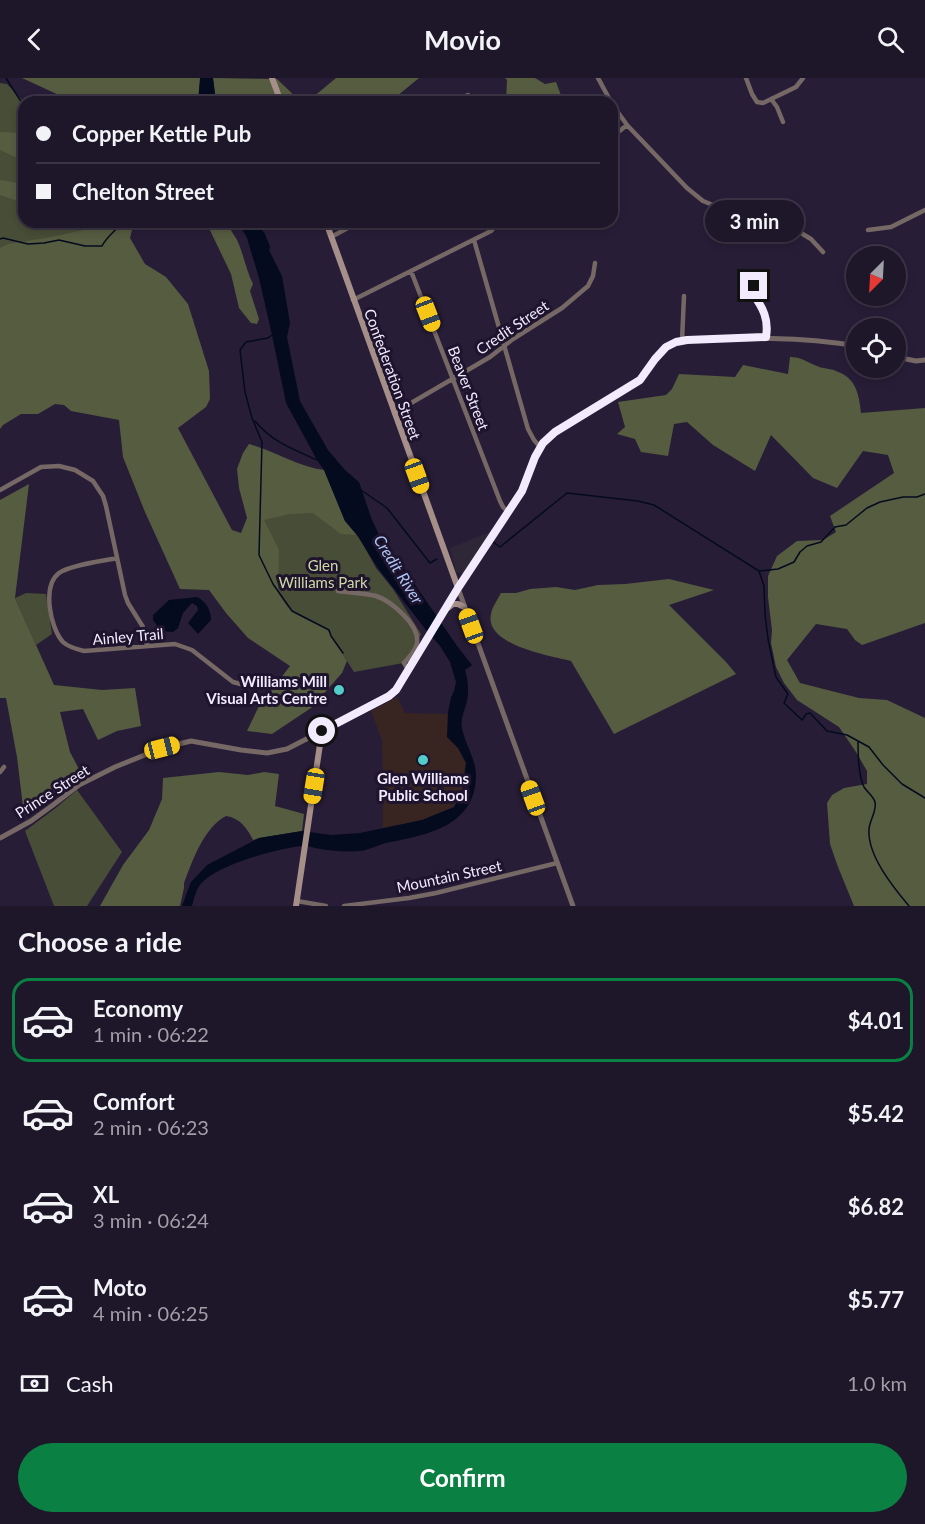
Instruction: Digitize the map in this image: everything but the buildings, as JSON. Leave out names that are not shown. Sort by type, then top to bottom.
[{"type":"main road","points":[[272,78],[279,96]]},
{"type":"main road","name":"Confederation Street","points":[[328,228],[458,588]]},
{"type":"main road","points":[[296,904],[322,731],[389,696],[396,690],[458,588]]},
{"type":"main road","points":[[442,615],[453,604],[464,607]]},
{"type":"street","points":[[598,78],[607,96]]},
{"type":"street","points":[[746,78],[757,102],[763,103],[796,87],[803,78]]},
{"type":"street","points":[[771,99],[783,122]]},
{"type":"street","points":[[618,113],[687,188],[703,201],[725,210],[754,210],[767,213],[811,239],[823,252]]},
{"type":"street","points":[[618,132],[627,125]]},
{"type":"street","points":[[868,230],[891,227],[925,210]]},
{"type":"street","points":[[331,237],[348,228]]},
{"type":"street","points":[[353,300],[494,228]]},
{"type":"street","points":[[474,240],[528,429],[540,447]]},
{"type":"street","name":"Credit Street","points":[[394,413],[453,379],[562,308],[583,292],[592,280],[595,263]]},
{"type":"street","name":"Beaver Street","points":[[411,271],[500,501],[508,512]]},
{"type":"street","points":[[753,294],[766,318],[768,327],[766,337]]},
{"type":"street","points":[[682,341],[684,296]]},
{"type":"street","points":[[458,588],[522,491],[540,447],[555,432],[640,380],[666,347],[682,341],[766,337],[846,344]]},
{"type":"street","points":[[906,359],[925,360]]},
{"type":"street","points":[[0,490],[41,467],[68,468],[84,474],[93,481],[106,506],[125,595],[143,627],[147,646]]},
{"type":"street","name":"Ainley Trail","points":[[117,558],[66,570],[52,580],[49,591],[52,618],[55,630],[64,643],[84,651],[175,644],[192,650],[233,682],[248,686]]},
{"type":"street","name":"Confederation Street","points":[[458,588],[573,906]]},
{"type":"street","points":[[338,591],[375,596],[386,600],[406,617],[417,635],[417,644],[404,663],[409,671]]},
{"type":"street","name":"Prince Street","points":[[0,838],[31,820],[79,785],[162,748],[191,741],[267,753],[287,749],[322,731]]},
{"type":"street","name":"Mountain Street","points":[[344,906],[366,905],[436,893],[557,863]]},
{"type":"street","points":[[296,904],[326,906]]},
{"type":"shaded area","points":[[490,532],[463,574],[456,572],[450,548]]},
{"type":"shaded area","name":"Glen Williams Public School","points":[[397,697],[405,713],[449,714],[447,737],[458,748],[466,763],[462,792],[454,807],[422,820],[383,828],[382,740],[371,711]]},
{"type":"green space","points":[[22,78],[200,78],[199,96],[61,96]]},
{"type":"green space","points":[[213,78],[277,79],[295,96],[215,96]]},
{"type":"green space","points":[[336,78],[419,78],[397,96],[313,96]]},
{"type":"green space","points":[[505,78],[535,78],[545,84],[556,82],[561,96],[506,96],[507,80]]},
{"type":"green space","points":[[0,83],[7,84],[18,96],[18,228],[101,228],[0,307]]},
{"type":"green space","points":[[0,132],[18,133],[18,158],[0,150]]},
{"type":"green space","points":[[0,180],[18,183],[18,201],[0,195]]},
{"type":"green space","points":[[132,228],[130,238],[145,264],[166,277],[188,304],[209,371],[210,399],[206,407],[178,428],[232,530],[241,533],[247,518],[239,488],[237,469],[249,444],[305,466],[324,470],[345,521],[357,535],[341,534],[313,513],[290,514],[264,520],[279,550],[278,592],[287,606],[302,617],[327,629],[347,661],[342,673],[311,708],[272,734],[247,731],[258,708],[290,666],[248,638],[209,590],[180,589],[123,457],[119,420],[71,411],[64,405],[55,404],[38,414],[21,414],[0,429],[0,248],[8,244],[88,229]]},
{"type":"green space","points":[[209,228],[230,228],[237,240],[253,284],[250,291],[259,319],[257,324],[251,323],[239,308],[231,274]]},
{"type":"green space","points":[[790,357],[843,374],[855,388],[861,413],[925,408],[925,623],[862,645],[847,629],[816,624],[787,660],[800,683],[859,698],[887,700],[925,718],[925,906],[854,906],[830,844],[827,803],[832,795],[844,788],[867,784],[867,771],[839,727],[797,700],[784,683],[776,667],[771,643],[768,576],[777,556],[797,541],[823,540],[836,532],[830,516],[894,473],[888,455],[863,451],[837,488],[813,478],[771,435],[755,471],[713,445],[687,422],[674,424],[668,456],[641,452],[635,439],[617,434],[625,427],[618,402],[666,395],[672,389],[679,374],[735,377],[743,365],[788,374]]},
{"type":"green space","points":[[29,484],[15,598],[54,685],[102,690],[135,688],[141,726],[117,731],[98,740],[83,709],[60,712],[70,752],[81,773],[51,799],[24,815],[17,757],[6,698],[0,698],[0,500]]},
{"type":"green space","name":"Glen Williams Park","points":[[260,507],[323,511],[359,537],[376,568],[393,589],[421,634],[409,662],[354,672],[327,629],[302,617],[287,606],[270,579]]},
{"type":"green space","points":[[669,579],[714,590],[669,605],[736,674],[614,734],[571,661],[521,647],[498,634],[492,625],[491,614],[501,593],[556,587],[575,590],[598,585]]},
{"type":"green space","points":[[26,593],[46,594],[52,634],[36,645],[15,598]]},
{"type":"green space","points":[[219,772],[248,775],[264,772],[279,774],[275,806],[304,814],[302,831],[253,840],[242,824],[226,816],[218,821],[205,836],[184,883],[180,906],[100,906],[123,865],[149,830],[162,799],[163,778]]},
{"type":"green space","points":[[77,790],[122,852],[87,906],[54,906],[25,831]]},
{"type":"water","points":[[200,78],[213,78],[215,96],[198,96]]},
{"type":"water","name":"Credit River","points":[[241,228],[255,228],[282,276],[290,323],[287,337],[300,401],[328,450],[359,482],[372,520],[383,543],[403,567],[472,665],[465,670],[468,693],[462,725],[476,776],[473,793],[467,807],[458,818],[446,826],[432,832],[364,850],[338,851],[303,846],[262,854],[232,865],[208,878],[199,887],[192,906],[182,906],[191,882],[207,865],[259,838],[302,831],[331,835],[360,833],[422,820],[454,807],[462,792],[466,763],[458,748],[447,737],[448,712],[456,682],[450,662],[440,646],[377,567],[357,535],[345,521],[324,470],[286,403],[259,278],[247,238]]},
{"type":"water","points":[[197,597],[207,606],[211,620],[198,634],[188,623],[198,610],[197,606],[192,603],[183,613],[178,628],[173,632],[161,631],[153,620],[153,615],[169,600]]},
{"type":"waterway","points":[[6,78],[18,97]]},
{"type":"waterway","points":[[0,239],[28,244],[59,240],[85,246],[102,246],[116,228]]},
{"type":"waterway","name":"Credit River","points":[[255,228],[261,235],[266,247]]},
{"type":"waterway","points":[[272,335],[268,338],[246,342],[240,350],[245,392],[262,442],[259,555],[273,584],[292,611],[329,630],[343,653]]},
{"type":"waterway","points":[[255,421],[276,440],[317,460]]},
{"type":"waterway","points":[[361,490],[387,508],[430,563],[437,559]]},
{"type":"waterway","points":[[493,542],[500,547],[567,493],[654,505],[759,571],[778,569],[794,562],[807,546],[821,542],[835,527],[846,525],[867,508],[880,502],[925,494]]},
{"type":"waterway","points":[[759,571],[764,586],[768,639],[776,677],[788,694],[784,703],[802,720],[806,714],[810,713],[827,731],[847,735],[869,747],[902,784],[925,798]]},
{"type":"waterway","points":[[858,741],[862,782],[875,802],[869,829],[872,849],[882,870],[909,906]]},
{"type":"place","name":"Williams Mill Visual Arts Centre","points":[[339,690]]},
{"type":"place","name":"Glen Williams Public School","points":[[423,760]]},
{"type":"route","points":[[322,731],[389,696],[396,690],[458,588],[522,491],[537,452],[549,436],[640,380],[666,347],[676,342],[766,337],[768,327],[766,318],[753,294],[754,286]]}]
